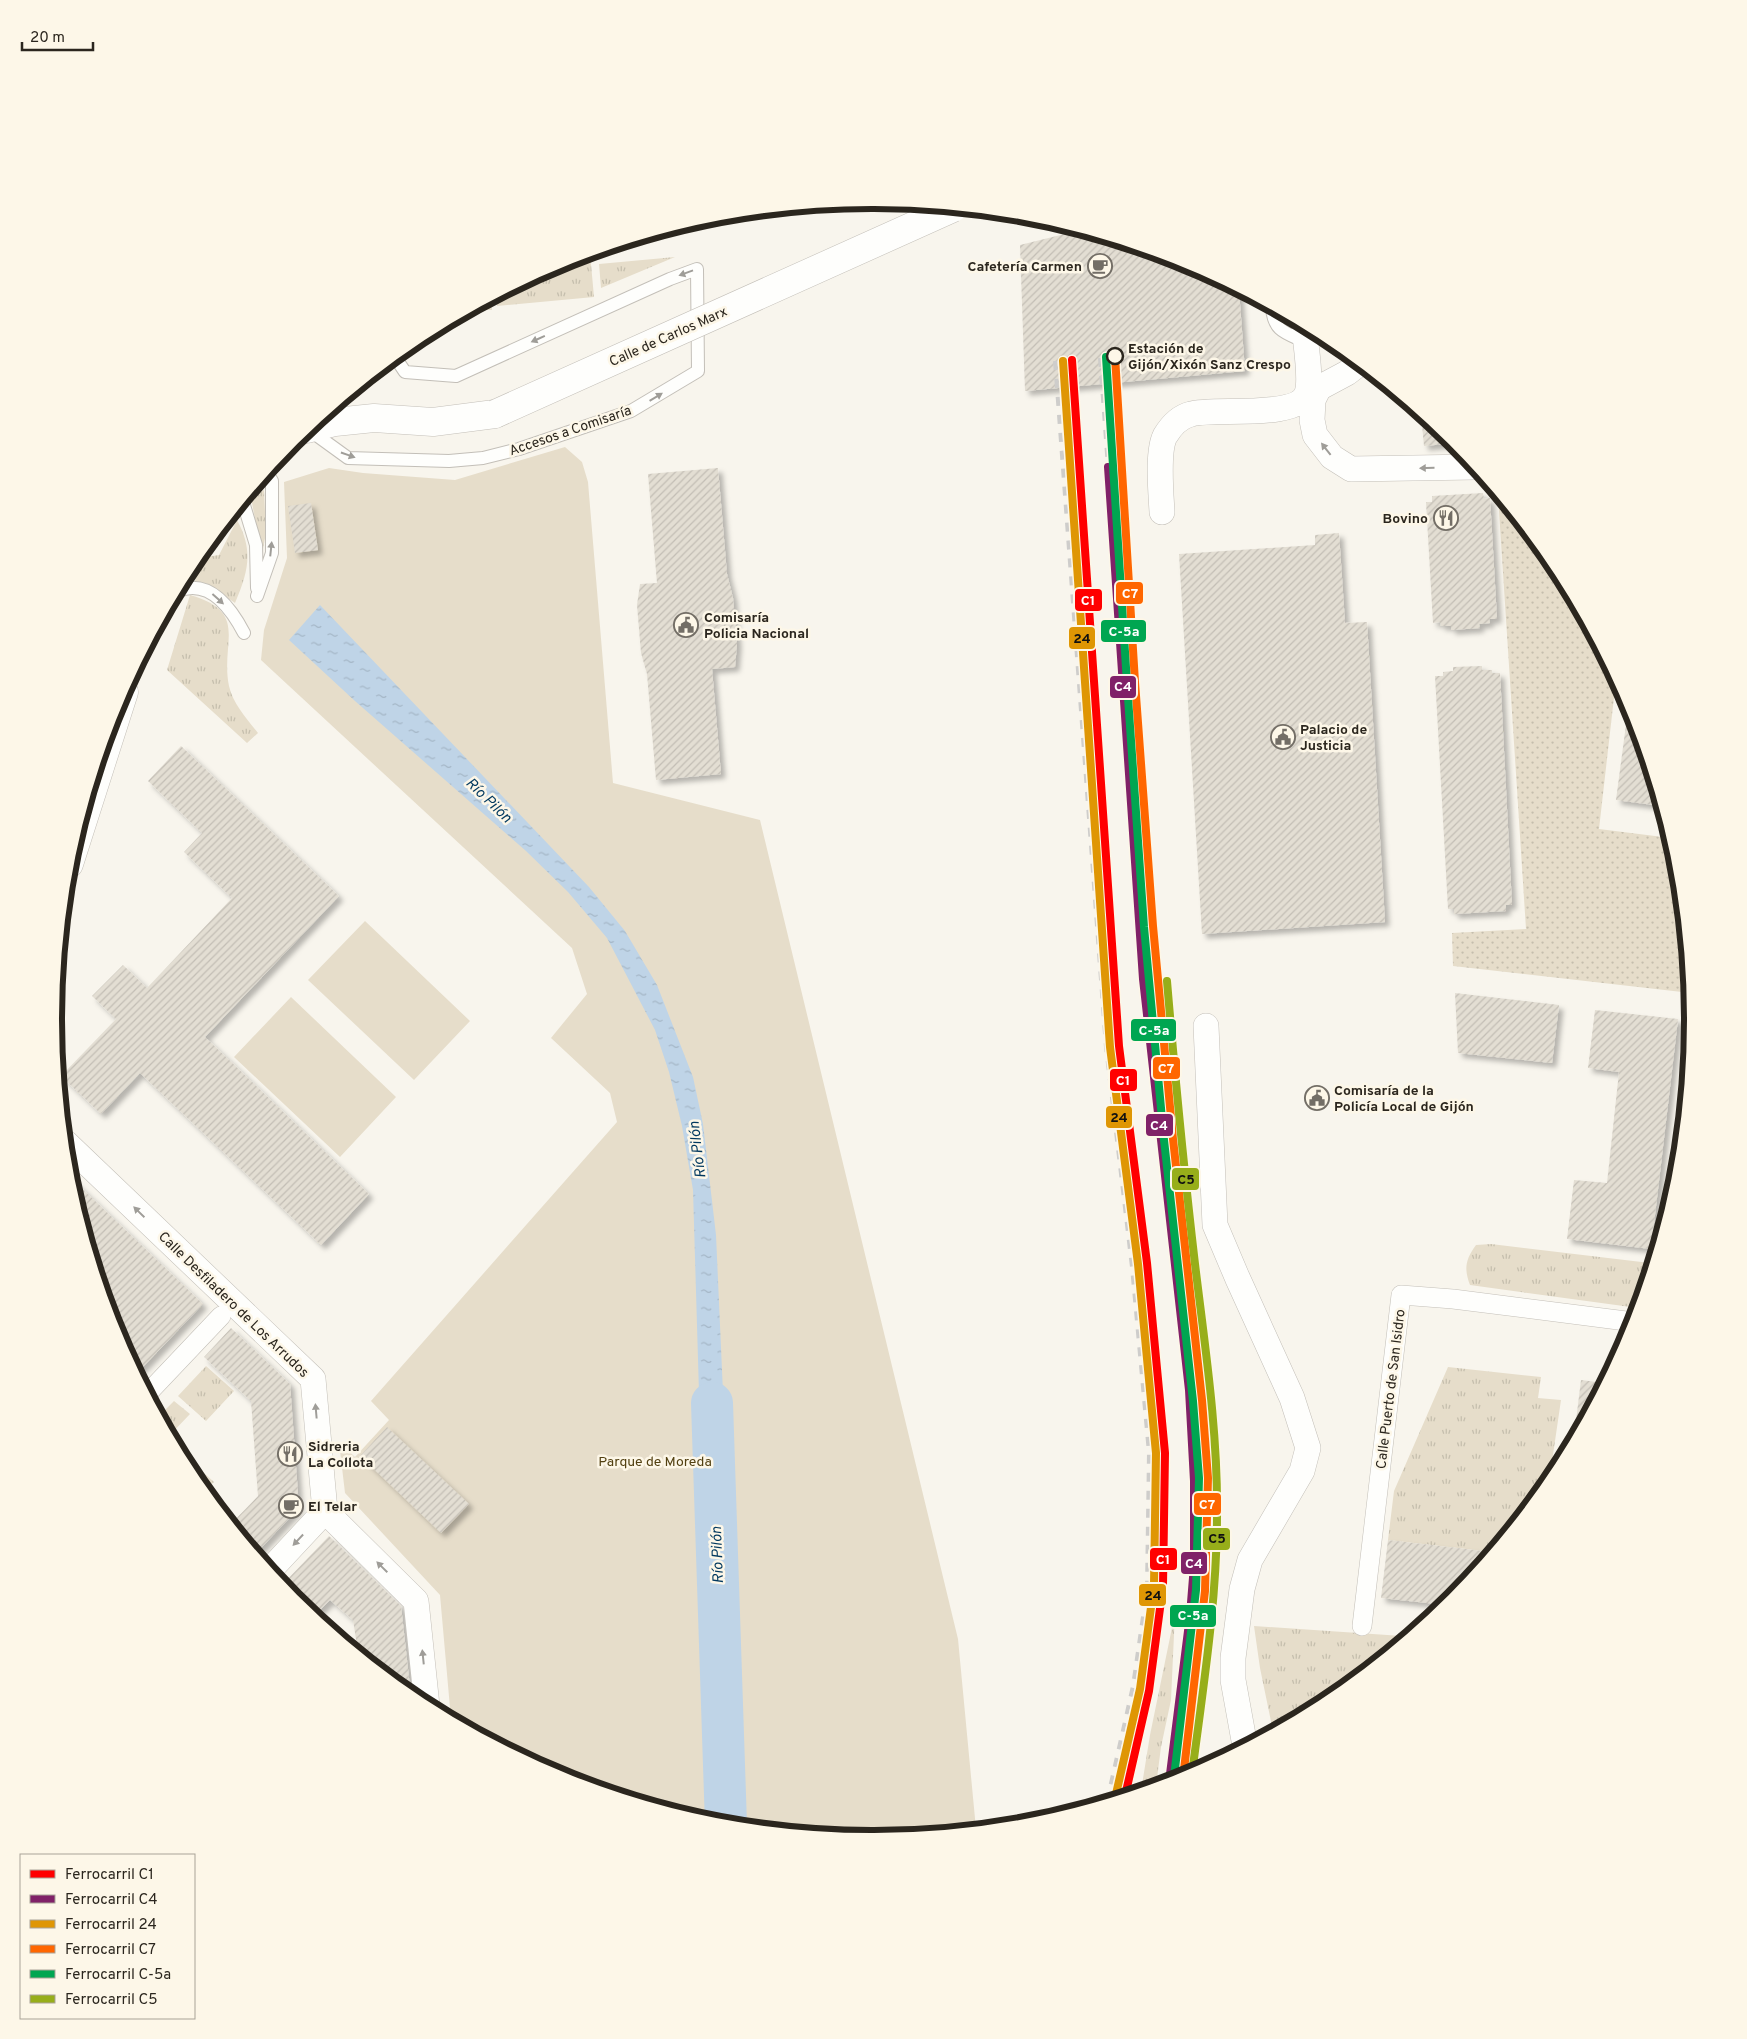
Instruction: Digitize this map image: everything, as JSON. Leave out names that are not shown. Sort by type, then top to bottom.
[{"type":"main road","name":"Calle de Carlos Marx","points":[[322,425],[374,418],[433,422],[495,414],[945,212]]},
{"type":"main road","name":"Calle de Carlos Marx","points":[[346,404],[374,418]]},
{"type":"street","points":[[1306,342],[1320,372],[1332,375],[1353,368]]},
{"type":"street","points":[[1306,342],[1309,402],[1315,435],[1332,457],[1351,470],[1467,467]]},
{"type":"street","points":[[1162,512],[1160,475],[1162,449],[1164,437],[1177,420],[1191,414],[1279,409],[1309,402],[1353,368]]},
{"type":"street","points":[[1206,1026],[1215,1225],[1292,1398],[1308,1448],[1302,1471],[1250,1560],[1242,1589],[1233,1658],[1233,1680],[1243,1741]]},
{"type":"street","name":"Calle Desfiladero de Los Arrudos","points":[[73,1150],[312,1379],[325,1511]]},
{"type":"street","name":"Calle Puerto de San Isidro","points":[[1362,1626],[1401,1295],[1626,1321]]},
{"type":"street","points":[[152,1389],[221,1316]]},
{"type":"street","points":[[274,1565],[325,1511],[416,1601],[426,1696]]},
{"type":"lane","name":"Accesos a Comisaría","points":[[313,434],[348,458],[449,462],[482,458],[519,449],[631,411],[698,371],[697,269],[670,279],[456,376],[405,372],[398,363]]},
{"type":"lane","points":[[1273,314],[1279,330],[1306,342]]},
{"type":"lane","points":[[245,508],[256,545],[257,596],[272,553],[272,482],[270,478]]},
{"type":"lane","points":[[187,588],[206,589],[234,613],[244,634]]},
{"type":"green space","points":[[675,257],[601,288],[599,264]]},
{"type":"green space","points":[[591,260],[594,297],[497,306],[497,302],[515,292],[563,270]]},
{"type":"green space","points":[[492,304],[492,310],[481,310]]},
{"type":"green space","name":"Parque de Moreda","points":[[565,447],[582,462],[588,482],[613,783],[760,820],[958,1639],[976,1824],[927,1829],[874,1830],[820,1829],[768,1824],[715,1815],[664,1803],[563,1769],[515,1747],[450,1711],[440,1595],[345,1493],[339,1442],[355,1457],[389,1420],[371,1401],[617,1122],[610,1093],[551,1038],[587,994],[572,948],[261,660],[264,630],[287,558],[284,482],[329,468],[363,473],[455,480]]},
{"type":"green space","points":[[264,490],[266,533],[262,554],[251,500]]},
{"type":"green space","points":[[1499,504],[1548,569],[1576,614],[1615,691],[1599,829],[1663,837],[1678,914],[1683,966],[1682,992],[1453,966],[1452,933],[1526,929]]},
{"type":"green space","points":[[237,520],[246,542],[247,562],[246,571],[235,603],[208,584],[195,581],[197,572],[208,557],[219,555]]},
{"type":"green space","points":[[190,595],[209,602],[220,610],[226,620],[229,630],[227,670],[229,686],[237,705],[258,733],[247,743],[167,670]]},
{"type":"green space","points":[[365,921],[470,1021],[414,1080],[308,980]]},
{"type":"green space","points":[[291,997],[396,1097],[340,1157],[234,1057]]},
{"type":"green space","points":[[1491,1244],[1646,1263],[1631,1307],[1470,1285],[1466,1269],[1470,1255],[1476,1245]]},
{"type":"green space","points":[[206,1366],[234,1391],[206,1421],[178,1396]]},
{"type":"green space","points":[[1448,1367],[1541,1377],[1538,1398],[1561,1400],[1552,1464],[1517,1513],[1485,1551],[1388,1540],[1394,1491]]},
{"type":"green space","points":[[174,1401],[190,1414],[174,1430],[164,1411]]},
{"type":"green space","points":[[197,1467],[214,1482],[210,1485]]},
{"type":"green space","points":[[1175,1613],[1171,1700],[1161,1747],[1157,1779],[1142,1784],[1150,1735]]},
{"type":"green space","points":[[1254,1626],[1400,1636],[1367,1663],[1324,1694],[1272,1726],[1260,1668]]},
{"type":"water","points":[[320,605],[589,887],[625,931],[657,985],[693,1077],[703,1124],[716,1235],[726,1460],[701,1461],[693,1190],[682,1126],[669,1072],[655,1030],[607,938],[568,892],[526,851],[355,701],[289,640]]},
{"type":"building","name":"Estación de Gijón/Xixón Sanz Crespo","points":[[1070,233],[1134,252],[1184,270],[1239,296],[1245,371],[1025,391],[1020,245]]},
{"type":"building","points":[[1422,423],[1445,444],[1424,446]]},
{"type":"building","name":"Comisaría Policia Nacional","points":[[718,468],[727,574],[733,598],[737,644],[735,667],[712,669],[721,774],[656,780],[647,674],[641,653],[637,605],[640,584],[657,583],[648,474]]},
{"type":"building","points":[[1483,493],[1484,499],[1490,498],[1497,619],[1489,619],[1490,623],[1479,624],[1480,628],[1451,630],[1451,626],[1441,626],[1440,622],[1433,623],[1426,502],[1432,502],[1432,496]]},
{"type":"building","points":[[311,503],[318,550],[295,553],[288,506]]},
{"type":"building","name":"Palacio de Justicia","points":[[1339,533],[1345,623],[1367,622],[1385,922],[1202,934],[1179,554],[1315,545],[1315,535]]},
{"type":"building","points":[[1482,666],[1482,670],[1492,670],[1492,673],[1500,673],[1512,905],[1506,905],[1506,911],[1454,914],[1454,909],[1448,909],[1435,676],[1443,676],[1443,672],[1453,671],[1453,667]]},
{"type":"building","points":[[1627,719],[1656,805],[1616,800]]},
{"type":"building","points":[[181,746],[339,896],[205,1037],[369,1194],[321,1245],[140,1073],[101,1114],[65,1079],[64,1073],[116,1019],[92,996],[123,965],[147,988],[232,898],[184,852],[202,833],[148,781]]},
{"type":"building","points":[[1455,993],[1559,1005],[1552,1063],[1458,1053]]},
{"type":"building","points":[[1595,1010],[1678,1019],[1651,1249],[1567,1239],[1574,1180],[1607,1183],[1619,1072],[1588,1068]]},
{"type":"building","points":[[80,1187],[203,1304],[142,1368],[124,1330],[106,1280],[90,1229]]},
{"type":"building","points":[[231,1328],[290,1384],[299,1508],[260,1549],[235,1519],[258,1496],[251,1401],[204,1357]]},
{"type":"building","points":[[1581,1380],[1599,1382],[1576,1425]]},
{"type":"building","points":[[387,1427],[469,1504],[441,1533],[360,1456]]},
{"type":"building","points":[[329,1536],[401,1606],[410,1684],[357,1644],[353,1620],[330,1600],[319,1611],[287,1579]]},
{"type":"building","points":[[1388,1540],[1485,1551],[1435,1604],[1381,1598]]},
{"type":"waterway","name":"Río Pilón","points":[[712,1403],[726,1817]]},
{"type":"railway","points":[[1100,358],[1108,467]]},
{"type":"railway","points":[[1055,361],[1106,1047],[1132,1267],[1149,1453],[1147,1589],[1133,1686],[1108,1795]]},
{"type":"railway","points":[[1127,728],[1147,853]]},
{"type":"rail line","name":"C7","points":[[1115,356],[1135,682],[1153,926],[1173,1139],[1202,1400],[1208,1478],[1205,1591],[1184,1769]]},
{"type":"rail line","name":"C-5a","points":[[1106,357],[1144,927],[1164,1140],[1193,1401],[1199,1478],[1196,1590],[1175,1772]]},
{"type":"rail line","name":"C1","points":[[1072,360],[1119,1046],[1147,1263],[1165,1453],[1163,1586],[1149,1691],[1127,1789]]},
{"type":"rail line","name":"24","points":[[1063,361],[1110,1047],[1138,1264],[1156,1453],[1154,1585],[1140,1689],[1116,1793]]},
{"type":"rail line","name":"C4","points":[[1108,467],[1143,979],[1189,1390],[1194,1481],[1194,1565],[1190,1615],[1170,1774]]},
{"type":"rail line","name":"C5","points":[[1167,981],[1187,1193],[1210,1389],[1217,1484],[1215,1580],[1193,1765]]},
{"type":"place","name":"Cafetería Carmen","points":[[1100,266]]},
{"type":"place","name":"Estación de Gijón/Xixón Sanz Crespo","points":[[1115,356]]},
{"type":"place","name":"Bovino","points":[[1446,518]]},
{"type":"place","name":"Comisaría Policia Nacional","points":[[686,625]]},
{"type":"place","name":"Palacio de Justicia","points":[[1283,737]]},
{"type":"place","name":"Comisaría de la Policía Local de Gijón","points":[[1317,1098]]},
{"type":"place","name":"Sidreria La Collota","points":[[290,1454]]},
{"type":"place","name":"El Telar","points":[[291,1506]]}]
